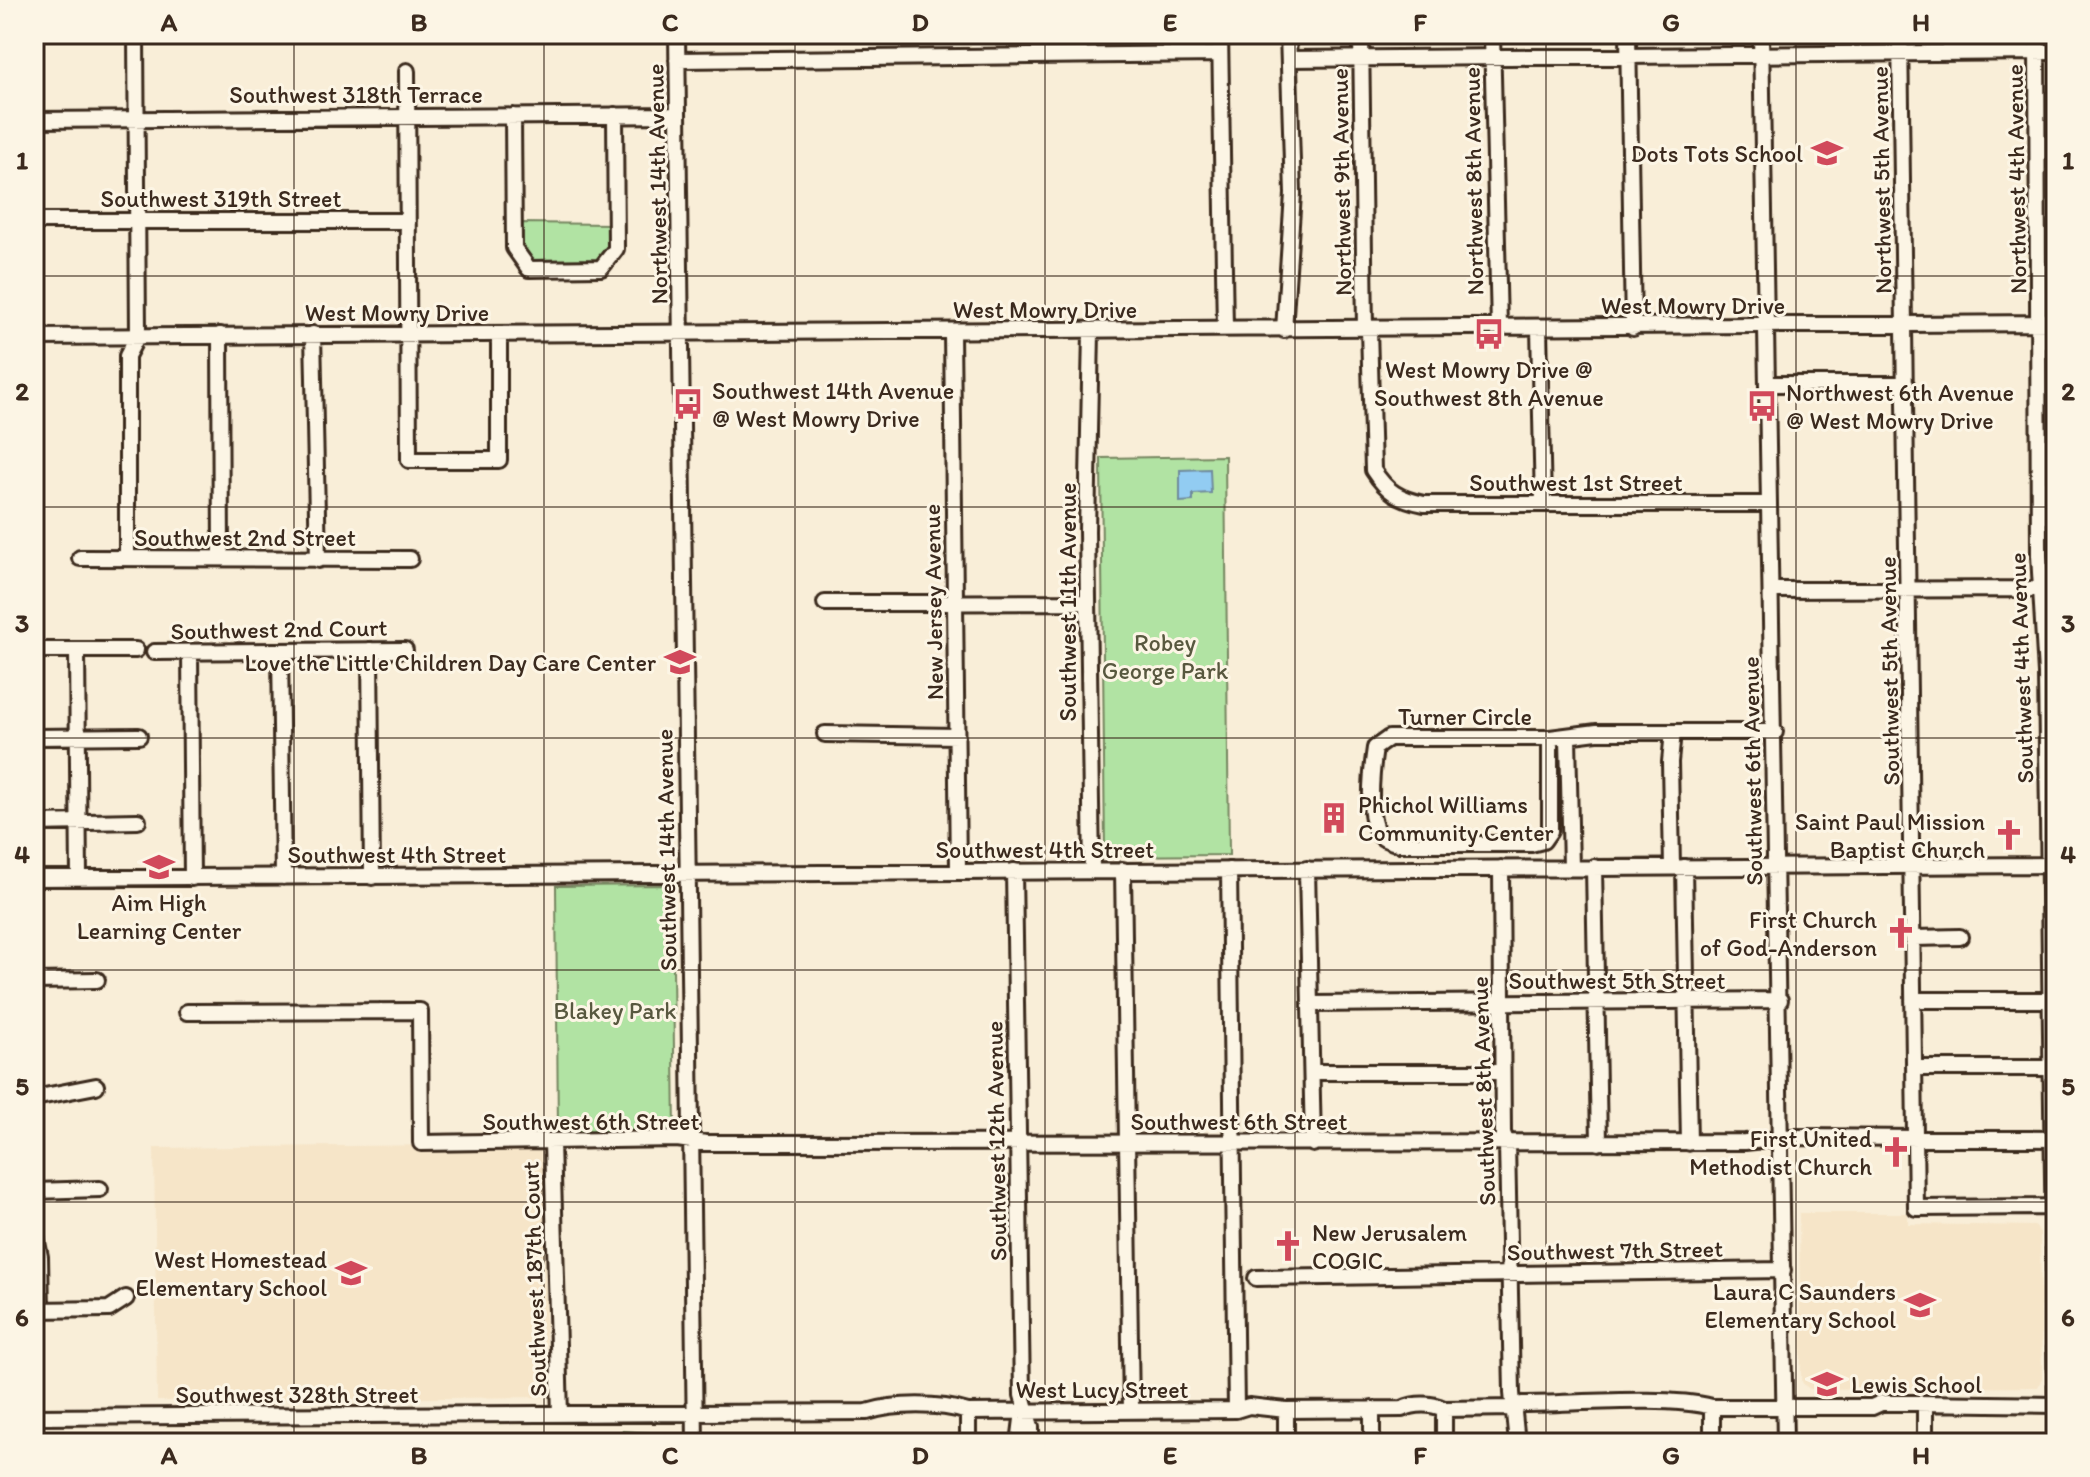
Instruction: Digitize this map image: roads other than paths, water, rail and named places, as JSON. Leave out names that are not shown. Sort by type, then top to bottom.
[{"type":"street","points":[[127,558],[127,356],[138,335],[136,34]]},
{"type":"street","name":"Northwest 14th Avenue","points":[[677,34],[682,334]]},
{"type":"street","points":[[1220,34],[1225,329]]},
{"type":"street","points":[[1284,330],[1293,194],[1288,34]]},
{"type":"street","name":"Northwest 9th Avenue","points":[[1361,34],[1373,470],[1386,490]]},
{"type":"street","name":"Northwest 8th Avenue","points":[[1492,34],[1499,327]]},
{"type":"street","points":[[1628,34],[1633,328]]},
{"type":"street","name":"Southwest 6th Avenue","points":[[1761,34],[1780,1000],[1785,1443]]},
{"type":"street","name":"Northwest 5th Avenue","points":[[1900,34],[1904,325]]},
{"type":"street","name":"Northwest 4th Avenue","points":[[2037,34],[2040,323]]},
{"type":"street","points":[[1289,59],[2056,52]]},
{"type":"street","points":[[677,60],[1220,54]]},
{"type":"street","points":[[407,71],[410,115],[406,332],[409,460],[499,460],[499,334]]},
{"type":"street","points":[[513,116],[514,248],[529,269],[601,268],[616,249],[615,115]]},
{"type":"street","name":"Southwest 318th Terrace","points":[[34,120],[678,115]]},
{"type":"street","name":"Southwest 319th Street","points":[[34,221],[408,221]]},
{"type":"street","name":"Southwest 4th Avenue","points":[[2040,323],[2049,589],[2052,865],[2050,1068],[2054,1138],[2052,1207],[2056,1396]]},
{"type":"street","name":"West Mowry Drive","points":[[34,337],[406,332],[1091,332],[2056,323]]},
{"type":"street","name":"Southwest 5th Avenue","points":[[1904,325],[1914,865],[1916,1208],[2052,1207]]},
{"type":"street","points":[[1539,328],[1543,504]]},
{"type":"street","name":"New Jersey Avenue","points":[[952,332],[958,871]]},
{"type":"street","name":"Southwest 11th Avenue","points":[[1091,332],[1088,602],[1092,871]]},
{"type":"street","points":[[313,334],[318,560]]},
{"type":"street","name":"Southwest 14th Avenue","points":[[682,334],[695,1443]]},
{"type":"street","points":[[220,335],[221,558]]},
{"type":"street","points":[[1767,384],[1906,384]]},
{"type":"street","name":"Southwest 1st Street","points":[[1386,490],[1403,500],[1424,504],[1769,504]]},
{"type":"street","name":"Southwest 2nd Street","points":[[80,558],[410,559]]},
{"type":"street","points":[[1771,590],[2049,589]]},
{"type":"street","points":[[825,603],[1088,602]]},
{"type":"street","name":"Southwest 2nd Court","points":[[34,650],[136,650]]},
{"type":"street","points":[[370,650],[372,877]]},
{"type":"street","name":"Southwest 2nd Court","points":[[154,652],[405,650]]},
{"type":"street","points":[[77,651],[79,878]]},
{"type":"street","points":[[280,651],[283,877]]},
{"type":"street","points":[[190,652],[192,878]]},
{"type":"street","points":[[1550,738],[1597,732],[1775,732]]},
{"type":"street","points":[[1673,732],[1670,762],[1688,1002],[1689,1143]]},
{"type":"street","points":[[825,734],[957,736]]},
{"type":"street","points":[[34,737],[139,736]]},
{"type":"street","name":"Turner Circle","points":[[1389,738],[1550,738],[1552,821],[1543,841],[1531,844],[1463,844],[1400,844],[1383,839],[1374,828],[1375,748],[1389,738]]},
{"type":"street","points":[[1568,738],[1571,867]]},
{"type":"street","points":[[34,823],[138,821]]},
{"type":"street","points":[[1463,844],[1464,868]]},
{"type":"street","name":"Southwest 4th Street","points":[[34,878],[2052,865]]},
{"type":"street","points":[[1594,867],[1599,1143]]},
{"type":"street","name":"Southwest 8th Avenue","points":[[1501,868],[1503,1133],[1507,1143],[1517,1443]]},
{"type":"street","points":[[1307,869],[1313,1144]]},
{"type":"street","points":[[1123,870],[1131,1411]]},
{"type":"street","points":[[1229,870],[1236,1410]]},
{"type":"street","name":"Southwest 12th Avenue","points":[[1014,871],[1023,1411]]},
{"type":"street","points":[[1914,938],[1960,937]]},
{"type":"street","points":[[34,981],[97,980]]},
{"type":"street","name":"Southwest 5th Street","points":[[1310,1004],[1780,1000]]},
{"type":"street","points":[[1913,1000],[2052,1000]]},
{"type":"street","name":"Southwest 6th Street","points":[[187,1012],[420,1011],[421,1143],[1689,1143],[1916,1137],[2054,1138]]},
{"type":"street","points":[[1915,1068],[2050,1068]]},
{"type":"street","points":[[1312,1072],[1502,1072]]},
{"type":"street","points":[[34,1098],[96,1086]]},
{"type":"street","name":"Southwest 187th Court","points":[[552,1143],[560,1414]]},
{"type":"street","points":[[34,1191],[100,1189]]},
{"type":"street","points":[[34,1227],[40,1257],[37,1310],[109,1309],[126,1298]]},
{"type":"street","name":"Southwest 7th Street","points":[[1256,1278],[1783,1270]]},
{"type":"street","name":"West Lucy Street","points":[[696,1413],[867,1412],[880,1408],[954,1407],[968,1412],[1236,1410],[1249,1406],[1286,1410],[1402,1409],[1411,1405],[1435,1405],[1444,1409],[1514,1408],[1522,1404],[1633,1403],[1697,1403],[1712,1407],[1872,1407],[1881,1403],[2056,1405]]},
{"type":"street","points":[[1925,1405],[1925,1443]]},
{"type":"street","points":[[1712,1407],[1712,1443]]},
{"type":"street","points":[[1372,1409],[1372,1443]]},
{"type":"street","points":[[1444,1409],[1444,1443]]},
{"type":"street","points":[[1286,1410],[1286,1443]]},
{"type":"street","points":[[1019,1443],[1023,1411]]},
{"type":"street","points":[[1023,1411],[1031,1427],[1031,1443]]},
{"type":"street","points":[[968,1412],[968,1443]]},
{"type":"street","name":"Southwest 328th Street","points":[[34,1417],[696,1413]]},
{"type":"water","points":[[1210,469],[1211,493],[1193,494],[1193,501],[1180,502],[1180,470]]},
{"type":"place","name":"Dots Tots School","points":[[1827,153]]},
{"type":"place","name":"West Mowry Drive @ Southwest 8th Avenue","points":[[1489,334]]},
{"type":"place","name":"Southwest 14th Avenue @ West Mowry Drive","points":[[688,404]]},
{"type":"place","name":"Northwest 6th Avenue @ West Mowry Drive","points":[[1762,406]]},
{"type":"place","name":"Love the Little Children Day Care Center","points":[[680,662]]},
{"type":"place","name":"Phichol Williams Community Center","points":[[1334,818]]},
{"type":"place","name":"Saint Paul Mission Baptist Church","points":[[2009,835]]},
{"type":"place","name":"Aim High Learning Center","points":[[159,867]]},
{"type":"place","name":"First Church of God-Anderson","points":[[1901,933]]},
{"type":"place","name":"First United Methodist Church","points":[[1896,1152]]},
{"type":"place","name":"New Jerusalem COGIC","points":[[1288,1246]]},
{"type":"place","name":"West Homestead Elementary School","points":[[351,1273]]},
{"type":"place","name":"Laura C Saunders Elementary School","points":[[1920,1305]]},
{"type":"place","name":"Lewis School","points":[[1827,1384]]},
{"type":"park label","name":"Robey George Park","points":[[1165,656]]},
{"type":"park label","name":"Blakey Park","points":[[615,1010]]}]
